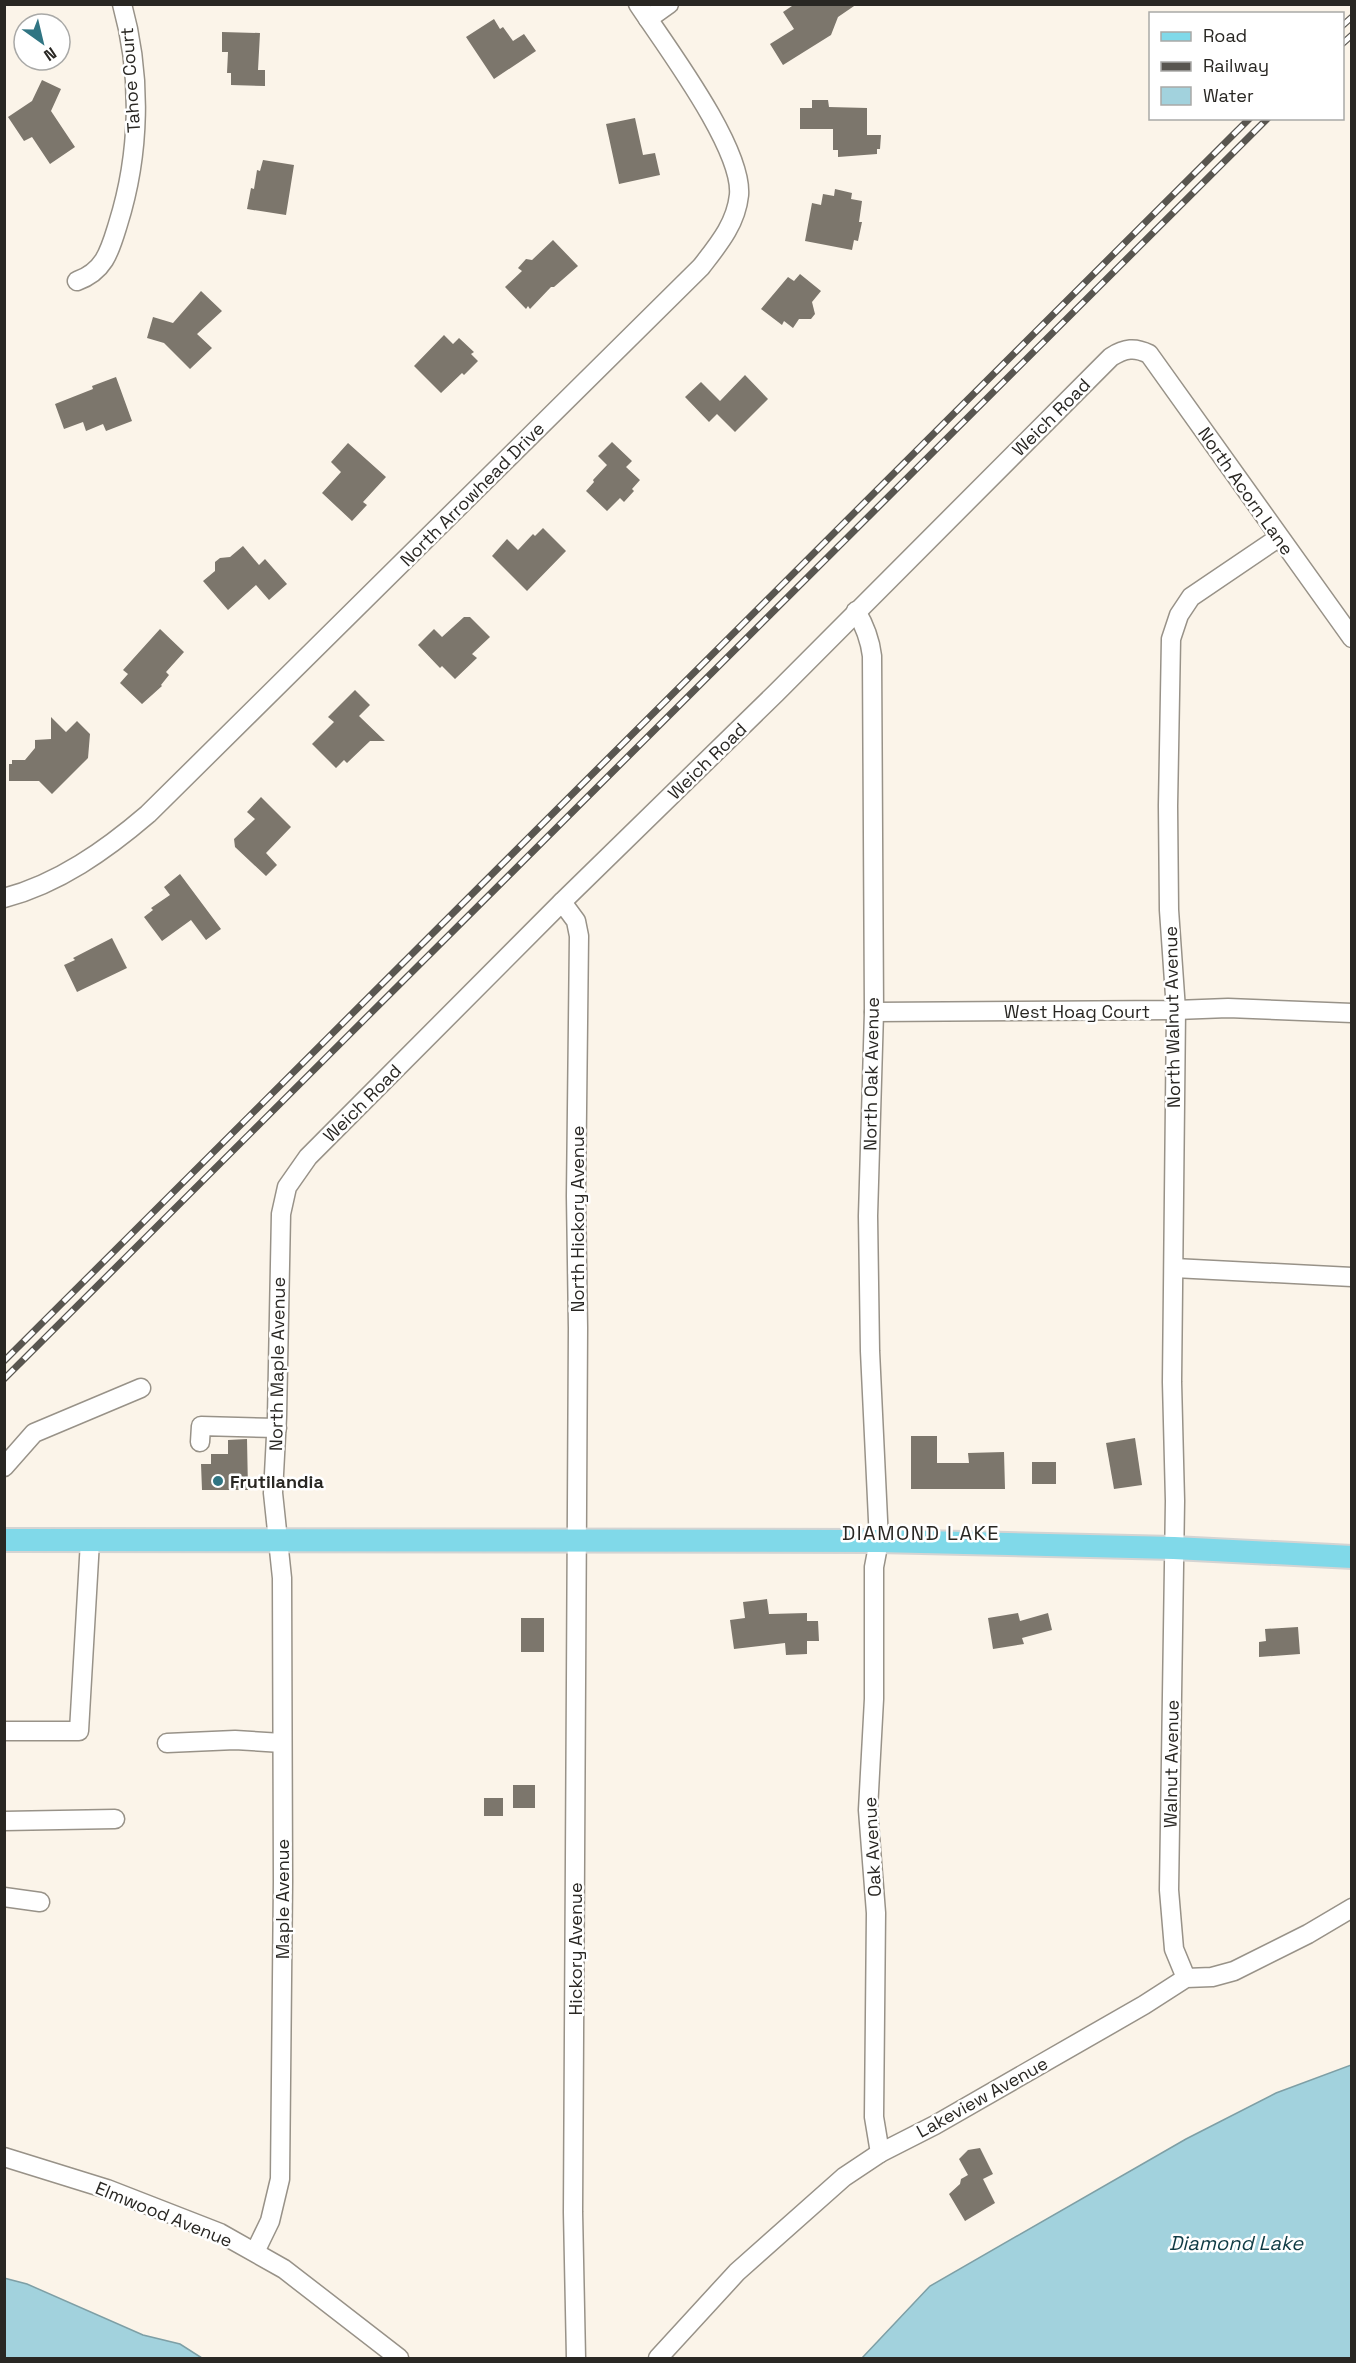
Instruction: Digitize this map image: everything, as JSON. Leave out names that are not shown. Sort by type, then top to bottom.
[{"type":"main road","points":[[4,1540],[879,1541],[1174,1548],[1352,1557]]},
{"type":"street","name":"Tahoe Court","points":[[77,281],[91,276],[100,267],[111,246],[128,191],[136,112],[132,58],[122,4]]},
{"type":"street","points":[[643,12],[669,4]]},
{"type":"street","name":"North Arrowhead Drive","points":[[4,898],[52,879],[86,861],[114,843],[148,814],[700,267],[724,237],[732,222],[739,194],[729,149],[714,120],[643,12]]},
{"type":"street","name":"North Acorn Lane","points":[[1137,348],[1149,354],[1278,538],[1352,638]]},
{"type":"street","name":"Weich Road","points":[[287,1187],[308,1157],[1111,357],[1121,350],[1137,348]]},
{"type":"street","name":"North Walnut Avenue","points":[[1174,1548],[1172,1382],[1176,1011],[1169,910],[1171,639],[1179,615],[1191,597],[1278,538]]},
{"type":"street","name":"North Oak Avenue","points":[[856,611],[871,642],[872,656],[874,1012],[868,1216],[870,1351],[879,1541]]},
{"type":"street","name":"North Hickory Avenue","points":[[562,902],[576,921],[579,936],[575,1540]]},
{"type":"street","name":"West Hoag Court","points":[[874,1012],[1176,1011],[1228,1008],[1352,1013]]},
{"type":"street","name":"North Maple Avenue","points":[[279,1542],[273,1493],[277,1428],[281,1214],[287,1187]]},
{"type":"street","points":[[1174,1268],[1352,1277]]},
{"type":"street","points":[[4,1467],[34,1433],[141,1388]]},
{"type":"street","points":[[200,1442],[201,1426],[277,1428]]},
{"type":"street","name":"Hickory Avenue","points":[[575,1540],[577,1741],[573,2212],[576,2358]]},
{"type":"street","points":[[4,1731],[79,1731],[90,1541]]},
{"type":"street","name":"Oak Avenue","points":[[879,1541],[874,1567],[874,1700],[868,1810],[876,1913],[874,2117],[880,2153]]},
{"type":"street","name":"Maple Avenue","points":[[255,2252],[270,2221],[280,2179],[282,1578],[279,1542]]},
{"type":"street","name":"Walnut Avenue","points":[[1174,1548],[1169,1890],[1174,1949],[1186,1978]]},
{"type":"street","points":[[167,1743],[235,1740],[282,1743]]},
{"type":"street","points":[[4,1821],[115,1819]]},
{"type":"street","points":[[4,1897],[40,1902]]},
{"type":"street","name":"Lakeview Avenue","points":[[658,2358],[737,2272],[844,2177],[880,2153],[965,2108],[1144,2005],[1186,1978],[1212,1977],[1234,1971],[1308,1934],[1352,1908]]},
{"type":"street","name":"Elmwood Avenue","points":[[4,2157],[128,2197],[220,2233],[284,2269],[399,2358]]},
{"type":"water","name":"Diamond Lake","points":[[1351,2065],[1351,2358],[862,2358],[930,2286],[1186,2139],[1276,2093]]},
{"type":"water","points":[[4,2278],[27,2284],[143,2335],[180,2344],[202,2358],[5,2358]]},
{"type":"building","points":[[795,4],[857,4],[838,17],[831,35],[783,65],[770,44],[794,29],[783,12]]},
{"type":"building","points":[[494,19],[500,29],[503,27],[513,41],[524,34],[536,51],[494,79],[466,37]]},
{"type":"building","points":[[222,32],[260,33],[258,70],[265,70],[265,86],[231,85],[231,73],[227,73],[228,52],[222,52]]},
{"type":"building","points":[[42,80],[61,89],[51,111],[75,147],[50,164],[32,137],[24,141],[8,117],[32,101]]},
{"type":"building","points":[[812,100],[828,100],[829,107],[867,108],[867,135],[881,135],[880,149],[877,149],[877,154],[838,157],[838,150],[833,150],[833,129],[800,129],[800,108],[812,108]]},
{"type":"building","points":[[635,118],[643,155],[655,153],[660,175],[619,184],[606,124]]},
{"type":"building","points":[[263,160],[294,165],[286,215],[247,209],[251,188],[254,189],[257,170],[260,171]]},
{"type":"building","points":[[835,189],[852,193],[851,199],[862,201],[859,222],[862,222],[858,241],[854,240],[852,250],[805,241],[812,203],[821,205],[823,194],[834,196]]},
{"type":"building","points":[[553,240],[578,266],[554,287],[551,287],[530,309],[528,306],[526,309],[505,287],[522,271],[518,268],[526,259],[532,260]]},
{"type":"building","points":[[800,274],[821,291],[812,302],[815,314],[811,319],[799,319],[793,328],[784,321],[782,325],[761,309],[788,277],[794,281]]},
{"type":"building","points":[[201,291],[222,311],[197,334],[212,348],[190,369],[164,343],[147,338],[153,317],[173,323]]},
{"type":"building","points":[[444,335],[453,344],[459,338],[474,352],[471,354],[478,361],[441,393],[414,366]]},
{"type":"building","points":[[745,375],[768,399],[735,432],[717,414],[709,422],[685,397],[701,382],[720,401]]},
{"type":"building","points":[[116,377],[132,421],[106,431],[103,424],[86,431],[83,422],[64,429],[55,404]]},
{"type":"building","points":[[612,442],[632,461],[626,467],[640,480],[624,502],[620,498],[607,511],[586,491],[607,465],[598,456]]},
{"type":"building","points":[[348,443],[386,477],[363,502],[367,505],[352,521],[322,493],[341,472],[331,462]]},
{"type":"building","points":[[543,528],[566,551],[527,591],[492,556],[507,539],[518,550],[533,534],[535,536]]},
{"type":"building","points":[[243,546],[259,565],[265,559],[287,584],[269,600],[256,585],[228,610],[203,581],[215,571],[215,562],[220,558],[230,557]]},
{"type":"building","points":[[464,617],[470,617],[490,637],[472,654],[477,658],[455,679],[442,666],[440,668],[418,645],[434,629],[442,637]]},
{"type":"building","points":[[160,629],[184,652],[166,672],[169,675],[162,686],[142,704],[120,683],[128,674],[123,670]]},
{"type":"building","points":[[355,690],[370,705],[359,716],[385,741],[370,741],[347,763],[344,760],[336,768],[312,744],[334,722],[328,717]]},
{"type":"building","points":[[51,717],[66,732],[77,721],[90,734],[88,758],[52,794],[39,781],[9,781],[9,764],[12,764],[12,760],[25,760],[35,748],[35,740],[51,739]]},
{"type":"building","points":[[261,797],[291,827],[266,853],[277,865],[266,876],[235,847],[234,839],[255,819],[247,812]]},
{"type":"building","points":[[180,874],[221,929],[206,940],[191,920],[162,941],[144,917],[153,910],[151,908],[170,895],[164,887]]},
{"type":"building","points":[[112,938],[127,968],[77,992],[64,965]]},
{"type":"building","points":[[911,1436],[937,1436],[937,1463],[969,1463],[968,1453],[1004,1452],[1005,1489],[911,1489]]},
{"type":"building","points":[[1135,1438],[1142,1485],[1114,1489],[1106,1443]]},
{"type":"building","points":[[247,1439],[248,1490],[202,1490],[201,1464],[211,1464],[211,1454],[228,1454],[228,1440]]},
{"type":"building","points":[[1032,1462],[1056,1462],[1056,1484],[1032,1484]]},
{"type":"building","points":[[767,1599],[769,1614],[807,1613],[807,1621],[818,1621],[819,1641],[807,1641],[807,1654],[786,1655],[785,1643],[734,1649],[730,1620],[745,1618],[743,1602]]},
{"type":"building","points":[[1018,1613],[1020,1621],[1048,1613],[1052,1630],[1022,1638],[1024,1644],[993,1649],[988,1618]]},
{"type":"building","points":[[521,1618],[544,1618],[544,1652],[521,1652]]},
{"type":"building","points":[[1298,1627],[1300,1654],[1259,1657],[1259,1642],[1266,1641],[1265,1629]]},
{"type":"building","points":[[513,1785],[535,1785],[535,1808],[513,1808]]},
{"type":"building","points":[[484,1798],[503,1798],[503,1816],[484,1816]]},
{"type":"building","points":[[980,2148],[993,2174],[983,2179],[995,2203],[965,2221],[949,2194],[960,2184],[961,2179],[968,2175],[959,2159],[968,2150]]},
{"type":"railway","points":[[1344,24],[1352,17]]},
{"type":"railway","points":[[1344,42],[1352,35]]},
{"type":"railway","points":[[4,1361],[1248,120]]},
{"type":"railway","points":[[4,1379],[1266,120]]},
{"type":"place","name":"Frutilandia","points":[[218,1481]]},
{"type":"district","name":"DIAMOND LAKE","points":[[921,1533]]}]
